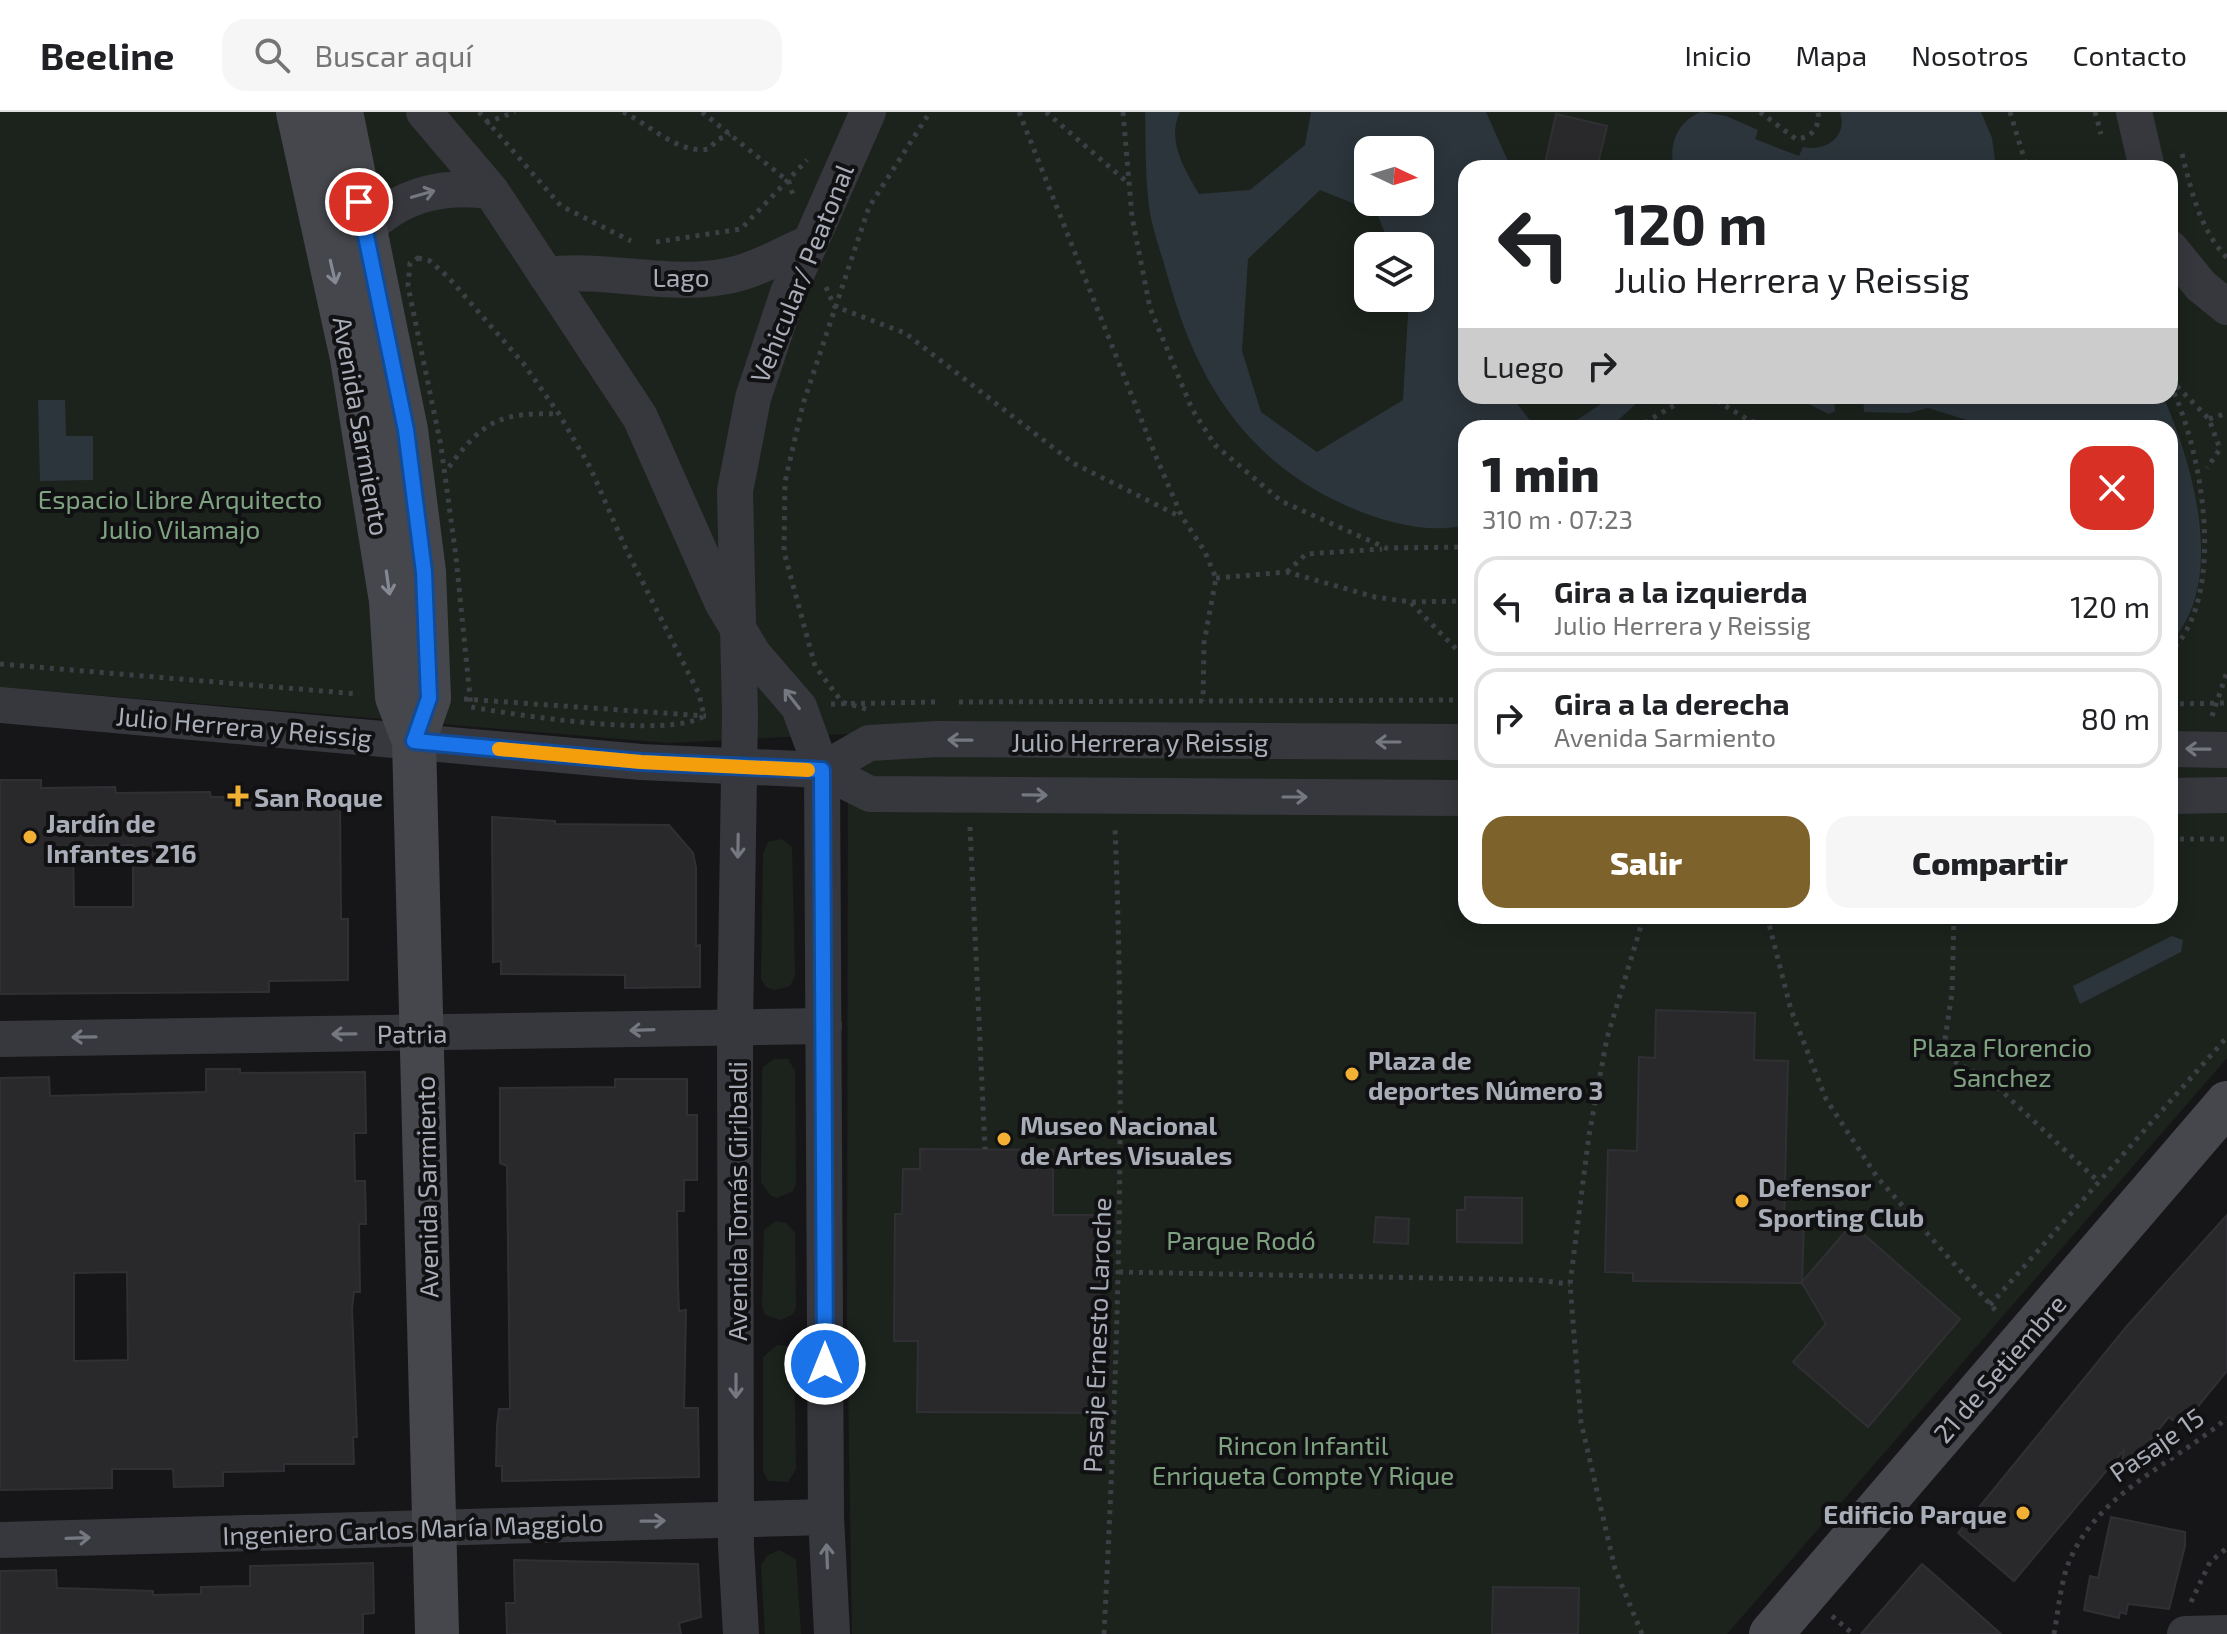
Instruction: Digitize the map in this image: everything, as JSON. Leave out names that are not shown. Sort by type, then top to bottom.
[{"type":"street","name":"Avenida Sarmiento","points":[[298,112],[352,358],[391,601],[397,697],[414,741],[437,1634]]},
{"type":"street","name":"Avenida Sarmiento","points":[[341,112],[406,430],[424,572],[429,698],[414,741]]},
{"type":"street","points":[[424,112],[491,191],[640,417],[736,628],[799,707],[822,770],[826,1517],[832,1634]]},
{"type":"street","name":"Vehicular/ Peatonal","points":[[739,768],[735,491],[753,398],[809,243],[868,112]]},
{"type":"street","points":[[2134,112],[2145,160]]},
{"type":"street","points":[[365,230],[395,204],[415,195],[440,189],[491,191]]},
{"type":"street","name":"Lago","points":[[546,275],[596,272],[668,279],[723,276],[736,274],[809,243]]},
{"type":"street","points":[[2178,257],[2214,296]]},
{"type":"street","name":"Julio Herrera y Reissig","points":[[0,705],[739,768],[822,770],[870,794],[1458,798]]},
{"type":"street","name":"Julio Herrera y Reissig","points":[[822,770],[869,743],[938,739],[1458,742]]},
{"type":"street","name":"Avenida Tomás Giribaldi","points":[[739,768],[735,1027],[737,1519],[741,1634]]},
{"type":"street","points":[[2178,796],[2227,795]]},
{"type":"street","name":"Patria","points":[[0,1039],[824,1026]]},
{"type":"street","name":"21 de Setiembre","points":[[1771,1634],[2227,1103]]},
{"type":"street","name":"Ingeniero Carlos María Maggiolo","points":[[0,1540],[826,1517]]},
{"type":"street","points":[[2188,1619],[2227,1633]]},
{"type":"path","points":[[479,112],[561,206],[637,244]]},
{"type":"path","points":[[488,121],[515,112]]},
{"type":"path","points":[[623,112],[683,147],[701,151],[730,134]]},
{"type":"path","points":[[702,112],[789,182],[834,306],[905,333],[1073,463],[1182,517]]},
{"type":"path","points":[[873,711],[842,702],[815,666],[784,552],[785,482],[792,446],[834,306],[869,207],[930,112]]},
{"type":"path","points":[[1019,112],[1182,517],[1204,550],[1216,578],[1204,643],[1204,711],[1199,742]]},
{"type":"path","points":[[1046,112],[1127,182]]},
{"type":"path","points":[[1123,112],[1127,182],[1150,308],[1192,409],[1215,445],[1281,501],[1386,548]]},
{"type":"path","points":[[1760,112],[1796,139],[1808,137],[1814,131],[1819,124],[1818,112]]},
{"type":"path","points":[[2010,112],[2025,160]]},
{"type":"path","points":[[2178,141],[2198,214],[2215,245],[2227,258]]},
{"type":"path","points":[[653,242],[741,229],[789,182],[815,150]]},
{"type":"path","points":[[414,260],[430,261],[448,277],[523,363],[559,414],[590,467],[626,549],[699,694],[704,716],[699,720],[684,726],[639,726],[471,707],[456,557],[408,286],[408,270],[414,260]]},
{"type":"path","points":[[2178,390],[2209,419],[2223,448],[2207,469]]},
{"type":"path","points":[[2178,401],[2207,469],[2209,484]]},
{"type":"path","points":[[1649,420],[1676,404]]},
{"type":"path","points":[[1722,404],[1748,420]]},
{"type":"path","points":[[2209,419],[2227,413]]},
{"type":"path","points":[[443,474],[479,429],[493,421],[512,415],[559,414]]},
{"type":"path","points":[[1287,572],[1306,554],[1458,547]]},
{"type":"path","points":[[1216,578],[1287,572],[1348,591],[1411,602],[1458,601]]},
{"type":"path","points":[[1411,602],[1458,651]]},
{"type":"path","points":[[2178,647],[2203,615]]},
{"type":"path","points":[[2198,749],[2227,672]]},
{"type":"path","points":[[2178,704],[2227,703]]},
{"type":"path","name":"Pasaje Ernesto Laroche","points":[[1104,1634],[1119,1272],[1122,1018],[1113,796]]},
{"type":"path","points":[[2178,839],[2227,839]]},
{"type":"path","points":[[971,846],[985,1149]]},
{"type":"path","points":[[1642,924],[1607,1038],[1589,1135],[1570,1284],[1581,1422],[1615,1569],[1642,1634]]},
{"type":"path","points":[[1769,924],[1791,1010],[1826,1099],[1877,1177],[2023,1340]]},
{"type":"path","points":[[1954,924],[1952,993],[1944,1046],[1950,1059],[1992,1082],[2099,1182]]},
{"type":"path","points":[[1990,1305],[2227,1037]]},
{"type":"path","points":[[1119,1272],[1536,1280],[1570,1284]]},
{"type":"path","name":"Pasaje 15","points":[[2054,1634],[2067,1567],[2106,1507],[2115,1496],[2198,1442],[2227,1418]]},
{"type":"path","points":[[2188,1619],[2210,1562],[2227,1548]]},
{"type":"green space","name":"Parque Rodó","points":[[0,112],[2227,112],[2227,1058],[1727,1634],[852,1634],[847,1320],[848,734],[668,743],[0,687]]},
{"type":"green space","points":[[782,839],[792,847],[795,976],[790,986],[775,990],[766,987],[761,979],[763,854],[768,842]]},
{"type":"green space","points":[[774,1059],[788,1059],[795,1071],[796,1183],[793,1191],[777,1198],[770,1195],[761,1182],[762,1073],[763,1067]]},
{"type":"green space","points":[[776,1221],[786,1223],[795,1233],[796,1307],[793,1314],[781,1320],[765,1315],[762,1306],[764,1230]]},
{"type":"green space","points":[[777,1345],[788,1346],[794,1353],[796,1469],[788,1482],[768,1481],[763,1471],[763,1357]]},
{"type":"green space","points":[[779,1550],[796,1559],[801,1634],[765,1634],[761,1565],[767,1556]]},
{"type":"shaded area","points":[[1145,112],[1180,112],[1176,123],[1176,144],[1183,165],[1199,194],[1250,190],[1305,145],[1311,112],[1486,112],[1507,160],[1458,160],[1458,404],[1517,404],[1530,420],[1458,420],[1458,527],[1405,525],[1347,506],[1311,487],[1252,440],[1229,412],[1193,348],[1156,236],[1148,197]],"holes":[[[1354,136],[1434,136],[1434,216],[1378,216],[1384,232],[1434,232],[1434,312],[1408,312],[1403,400],[1317,452],[1261,412],[1242,351],[1248,259],[1320,190],[1354,204]]]},
{"type":"shaded area","points":[[1701,112],[1726,116],[1758,130],[1755,139],[1799,156],[1803,147],[1820,147],[1833,141],[1841,129],[1840,112],[1981,112],[1992,138],[1995,160],[1672,160],[1677,134],[1693,116]]},
{"type":"shaded area","points":[[38,400],[65,400],[66,436],[93,436],[93,480],[40,481]]},
{"type":"shaded area","points":[[1601,404],[1636,404],[1618,420],[1577,420]]},
{"type":"shaded area","points":[[1808,404],[1835,404],[1835,411],[1829,414]]},
{"type":"shaded area","points":[[1864,404],[2166,404],[2173,420],[1967,420],[1928,408],[1909,413],[1864,412]]},
{"type":"shaded area","points":[[2178,434],[2200,524],[2201,557],[2197,589],[2187,618],[2178,631]]},
{"type":"shaded area","points":[[2172,936],[2183,940],[2181,952],[2080,1004],[2073,986]]},
{"type":"building","points":[[1556,114],[1607,126],[1599,160],[1546,160]]},
{"type":"building","points":[[0,780],[41,780],[41,788],[115,787],[116,793],[210,792],[211,797],[262,797],[262,803],[340,803],[341,919],[348,919],[348,980],[269,981],[269,992],[0,994]],"holes":[[[133,845],[133,907],[74,907],[73,846]]]},
{"type":"building","points":[[492,817],[555,821],[555,824],[669,825],[693,853],[696,867],[696,946],[700,945],[700,987],[625,988],[625,975],[501,974],[501,961],[493,962]]},
{"type":"building","points":[[1656,1010],[1755,1013],[1754,1060],[1788,1061],[1784,1222],[1804,1223],[1802,1282],[1852,1224],[1960,1319],[1868,1427],[1793,1362],[1826,1324],[1802,1283],[1633,1281],[1633,1273],[1605,1272],[1608,1150],[1637,1151],[1639,1057],[1655,1058]]},
{"type":"building","points":[[206,1069],[240,1069],[240,1073],[365,1072],[366,1133],[354,1133],[355,1181],[365,1181],[366,1224],[359,1224],[360,1292],[354,1292],[352,1309],[357,1437],[353,1437],[354,1464],[284,1464],[284,1471],[223,1472],[223,1486],[174,1487],[173,1469],[112,1469],[112,1488],[0,1490],[0,1078],[49,1077],[50,1096],[206,1092]],"holes":[[[127,1272],[128,1360],[74,1361],[74,1273]]]},
{"type":"building","points":[[615,1079],[687,1079],[687,1115],[697,1115],[697,1180],[684,1180],[684,1211],[677,1211],[679,1311],[686,1310],[684,1408],[698,1408],[699,1477],[502,1481],[502,1466],[496,1466],[497,1425],[499,1409],[510,1409],[507,1166],[500,1163],[500,1088],[615,1087]]},
{"type":"building","points":[[920,1149],[1053,1150],[1053,1215],[1100,1215],[1099,1413],[917,1412],[918,1341],[894,1341],[895,1214],[902,1214],[903,1169],[920,1169]]},
{"type":"building","points":[[1465,1197],[1522,1198],[1522,1243],[1457,1242],[1457,1210],[1465,1210]]},
{"type":"building","points":[[2227,1215],[2227,1371],[2181,1427],[2169,1417],[2119,1478],[2124,1450],[2014,1581],[1958,1533],[2127,1326]]},
{"type":"building","points":[[1376,1217],[1409,1219],[1408,1244],[1374,1242]]},
{"type":"building","points":[[2111,1517],[2185,1532],[2185,1546],[2169,1609],[2128,1604],[2126,1614],[2120,1612],[2119,1618],[2084,1610],[2090,1576],[2098,1578]]},
{"type":"building","points":[[514,1560],[698,1564],[701,1617],[679,1623],[681,1634],[507,1634],[506,1603],[515,1603]]},
{"type":"building","points":[[373,1563],[374,1613],[363,1614],[363,1634],[0,1634],[0,1571],[56,1570],[57,1588],[153,1591],[153,1595],[201,1594],[201,1587],[250,1586],[250,1566]]},
{"type":"building","points":[[1922,1564],[1937,1577],[2001,1634],[1861,1634]]},
{"type":"building","points":[[1493,1587],[1579,1588],[1578,1634],[1492,1634]]},
{"type":"slow traffic","points":[[499,749],[641,762],[808,770]]},
{"type":"place","name":"San Roque","points":[[238,796]]},
{"type":"place","name":"Jardín de Infantes 216","points":[[30,837]]},
{"type":"place","name":"Plaza de deportes Número 3","points":[[1352,1074]]},
{"type":"place","name":"Museo Nacional de Artes Visuales","points":[[1004,1139]]},
{"type":"place","name":"Defensor Sporting Club","points":[[1742,1201]]},
{"type":"place","name":"Edificio Parque","points":[[2023,1513]]},
{"type":"route","points":[[359,202],[406,430],[424,572],[429,698],[414,741],[641,762],[822,770],[825,1364]]},
{"type":"park label","name":"Espacio Libre Arquitecto Julio Vilamajo","points":[[180,513]]},
{"type":"park label","name":"Plaza Florencio Sanchez","points":[[2002,1061]]},
{"type":"park label","name":"Rincon Infantil Enriqueta Compte Y Rique","points":[[1303,1459]]}]
